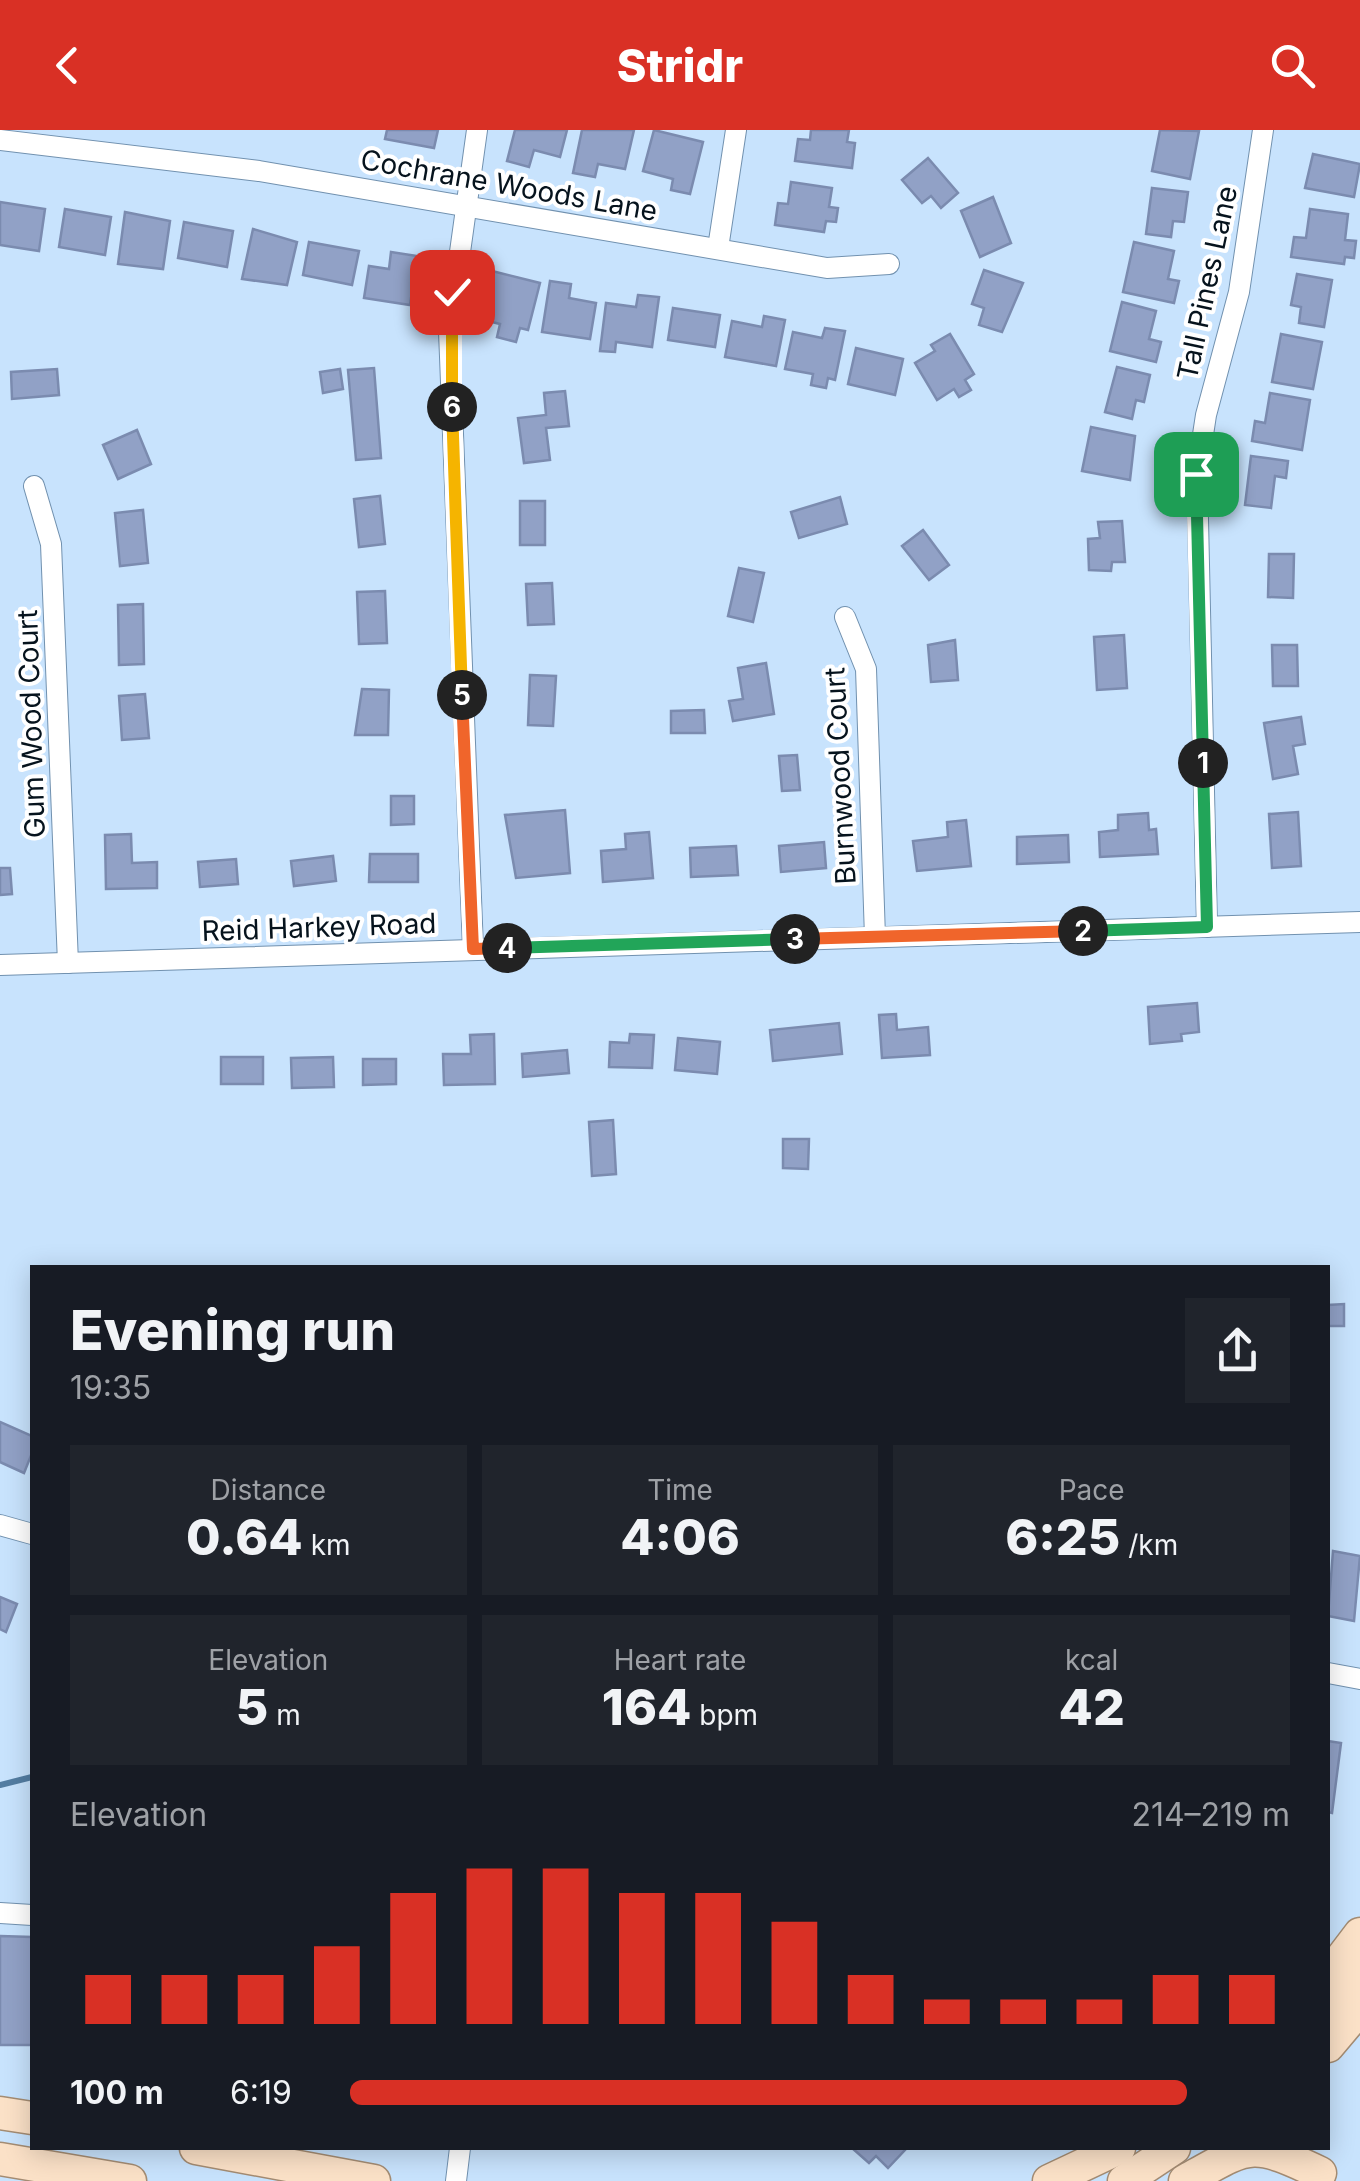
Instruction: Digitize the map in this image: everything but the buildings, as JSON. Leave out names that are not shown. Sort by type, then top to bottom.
[{"type":"main road","points":[[1330,1973],[1360,1934]]},
{"type":"main road","points":[[1330,2010],[1360,1972]]},
{"type":"main road","points":[[1330,2044],[1360,2008]]},
{"type":"main road","points":[[0,2114],[30,2118]]},
{"type":"main road","points":[[207,2150],[374,2181]]},
{"type":"main road","points":[[1048,2181],[1115,2150]]},
{"type":"main road","points":[[1124,2181],[1171,2150]]},
{"type":"main road","points":[[1156,2181],[1207,2150]]},
{"type":"main road","points":[[1186,2181],[1241,2150]]},
{"type":"main road","points":[[1267,2150],[1320,2172]]},
{"type":"main road","points":[[0,2160],[130,2181]]},
{"type":"street","points":[[473,949],[449,331],[477,130]]},
{"type":"street","points":[[718,248],[736,130]]},
{"type":"street","name":"Tall Pines Lane","points":[[1207,927],[1196,474],[1239,292],[1263,130]]},
{"type":"street","name":"Cochrane Woods Lane","points":[[0,140],[202,163],[828,268],[889,264]]},
{"type":"street","name":"Gum Wood Court","points":[[34,486],[52,544],[68,963]]},
{"type":"street","name":"Burnwood Court","points":[[846,616],[866,669],[875,937]]},
{"type":"street","name":"Reid Harkey Road","points":[[0,966],[1360,922]]},
{"type":"street","points":[[0,1526],[30,1534]]},
{"type":"street","points":[[1330,1674],[1360,1679]]},
{"type":"street","points":[[0,1912],[30,1915]]},
{"type":"street","points":[[456,2181],[460,2150]]},
{"type":"waterway","points":[[0,1785],[30,1778]]},
{"type":"route","points":[[452,292],[450,373],[473,949],[1207,927],[1196,474]]}]
